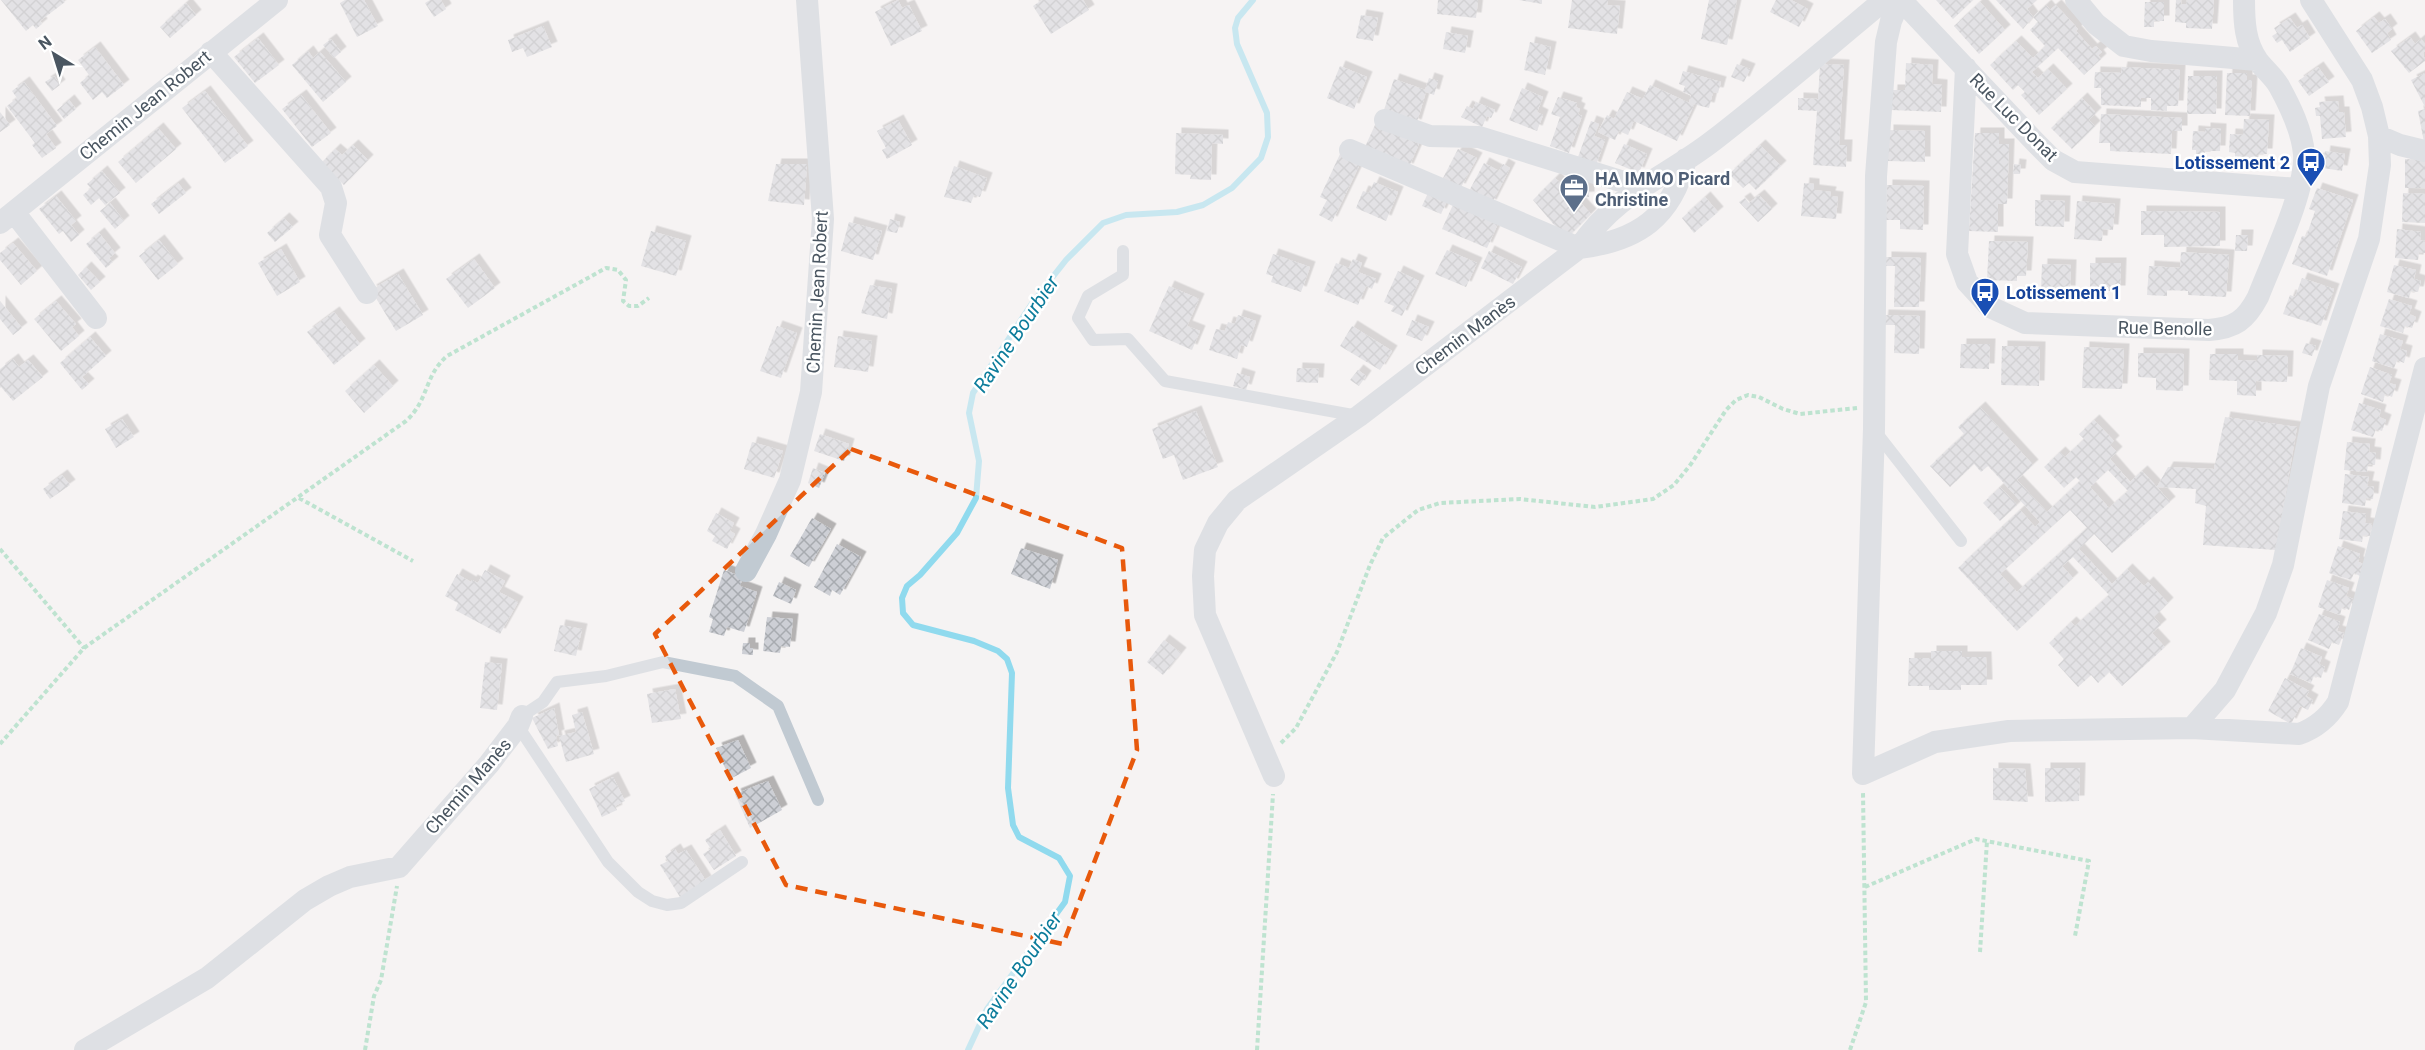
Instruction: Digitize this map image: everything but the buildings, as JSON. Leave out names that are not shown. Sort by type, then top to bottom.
[{"type":"street","name":"Chemin Jean Robert","points":[[96,318],[7,217],[277,0]]},
{"type":"street","name":"Chemin Jean Robert","points":[[746,571],[766,534],[790,480],[811,392],[823,219],[807,0]]},
{"type":"street","name":"Chemin Manès","points":[[1274,776],[1205,615],[1203,576],[1205,550],[1218,523],[1238,500],[1359,416],[1579,248],[1600,221],[1640,187],[1713,141],[1884,0]]},
{"type":"street","points":[[1900,0],[1891,21],[1886,42],[1876,176],[1874,418],[1863,774],[1935,742],[2009,731],[2192,728],[2299,734],[2311,730],[2331,713],[2341,690],[2425,368]]},
{"type":"street","name":"Rue Luc Donat","points":[[1900,0],[2053,159],[2075,172],[2299,189]]},
{"type":"street","points":[[2076,0],[2096,24],[2124,46],[2151,51],[2257,60]]},
{"type":"street","name":"Rue Benolle","points":[[1966,68],[1957,254],[1967,282],[1990,307],[2025,323],[2226,329],[2239,322],[2250,312],[2258,297],[2299,189],[2304,155],[2298,128],[2289,104],[2248,44],[2244,24],[2244,0]]},
{"type":"street","points":[[2192,728],[2225,690],[2266,613],[2283,565],[2319,386],[2369,239],[2380,165],[2379,136],[2362,80],[2311,0]]},
{"type":"street","points":[[211,52],[331,187],[336,203],[330,236],[366,293]]},
{"type":"street","points":[[1385,120],[1430,136],[1479,137],[1640,187]]},
{"type":"street","points":[[2379,136],[2400,145],[2425,151]]},
{"type":"street","points":[[1350,150],[1579,248],[1612,242],[1649,223],[1672,199],[1680,183],[1686,159]]},
{"type":"street","name":"Chemin Manès","points":[[399,867],[520,721]]},
{"type":"street","points":[[85,1050],[207,978],[305,900],[329,886],[350,877],[399,867]]},
{"type":"lane","points":[[1123,251],[1123,275],[1088,296],[1078,318],[1093,340],[1128,339],[1165,381],[1359,416]]},
{"type":"lane","points":[[1874,418],[1961,541]]},
{"type":"lane","name":"Chemin Manès","points":[[520,721],[543,702],[556,682],[606,676],[663,662],[735,676],[778,706],[818,800]]},
{"type":"lane","points":[[520,721],[608,862],[623,879],[652,901],[667,905],[681,903],[742,862]]},
{"type":"path","points":[[0,744],[84,648],[299,498],[416,411],[436,366],[447,357],[606,268],[618,270],[626,280],[623,301],[629,306],[638,306],[649,298]]},
{"type":"path","points":[[1264,751],[1283,742],[1296,728],[1337,652],[1370,565],[1383,538],[1418,510],[1440,503],[1520,499],[1595,507],[1653,499],[1674,485],[1736,399],[1748,395],[1759,397],[1783,409],[1800,414],[1874,418]]},
{"type":"path","points":[[299,498],[413,561]]},
{"type":"path","points":[[0,549],[84,648]]},
{"type":"path","points":[[1850,1050],[1866,1002],[1863,774]]},
{"type":"path","points":[[1257,1050],[1274,776]]},
{"type":"path","points":[[1864,887],[1977,839],[2089,861],[2075,936]]},
{"type":"path","points":[[1980,952],[1987,841]]},
{"type":"path","points":[[365,1050],[374,996],[381,980],[399,867]]},
{"type":"highlighted area","points":[[851,449],[1122,548],[1137,750],[1063,944],[786,885],[655,634]]},
{"type":"waterway","name":"Ravine Bourbier","points":[[968,1050],[987,1009],[1065,902],[1070,876],[1059,858],[1019,837],[1013,825],[1008,788],[1012,673],[1007,659],[998,651],[974,641],[913,625],[903,613],[902,598],[907,586],[920,575],[957,533],[976,498],[979,461],[969,413],[973,393],[1033,302],[1066,260],[1103,223],[1126,215],[1177,212],[1203,205],[1232,188],[1261,158],[1268,137],[1267,113],[1237,44],[1235,28],[1238,18],[1253,0]]},
{"type":"place","name":"Lotissement 2","points":[[2311,188]]},
{"type":"place","name":"HA IMMO Picard Christine","points":[[1574,214]]},
{"type":"place","name":"Lotissement 1","points":[[1985,318]]}]
